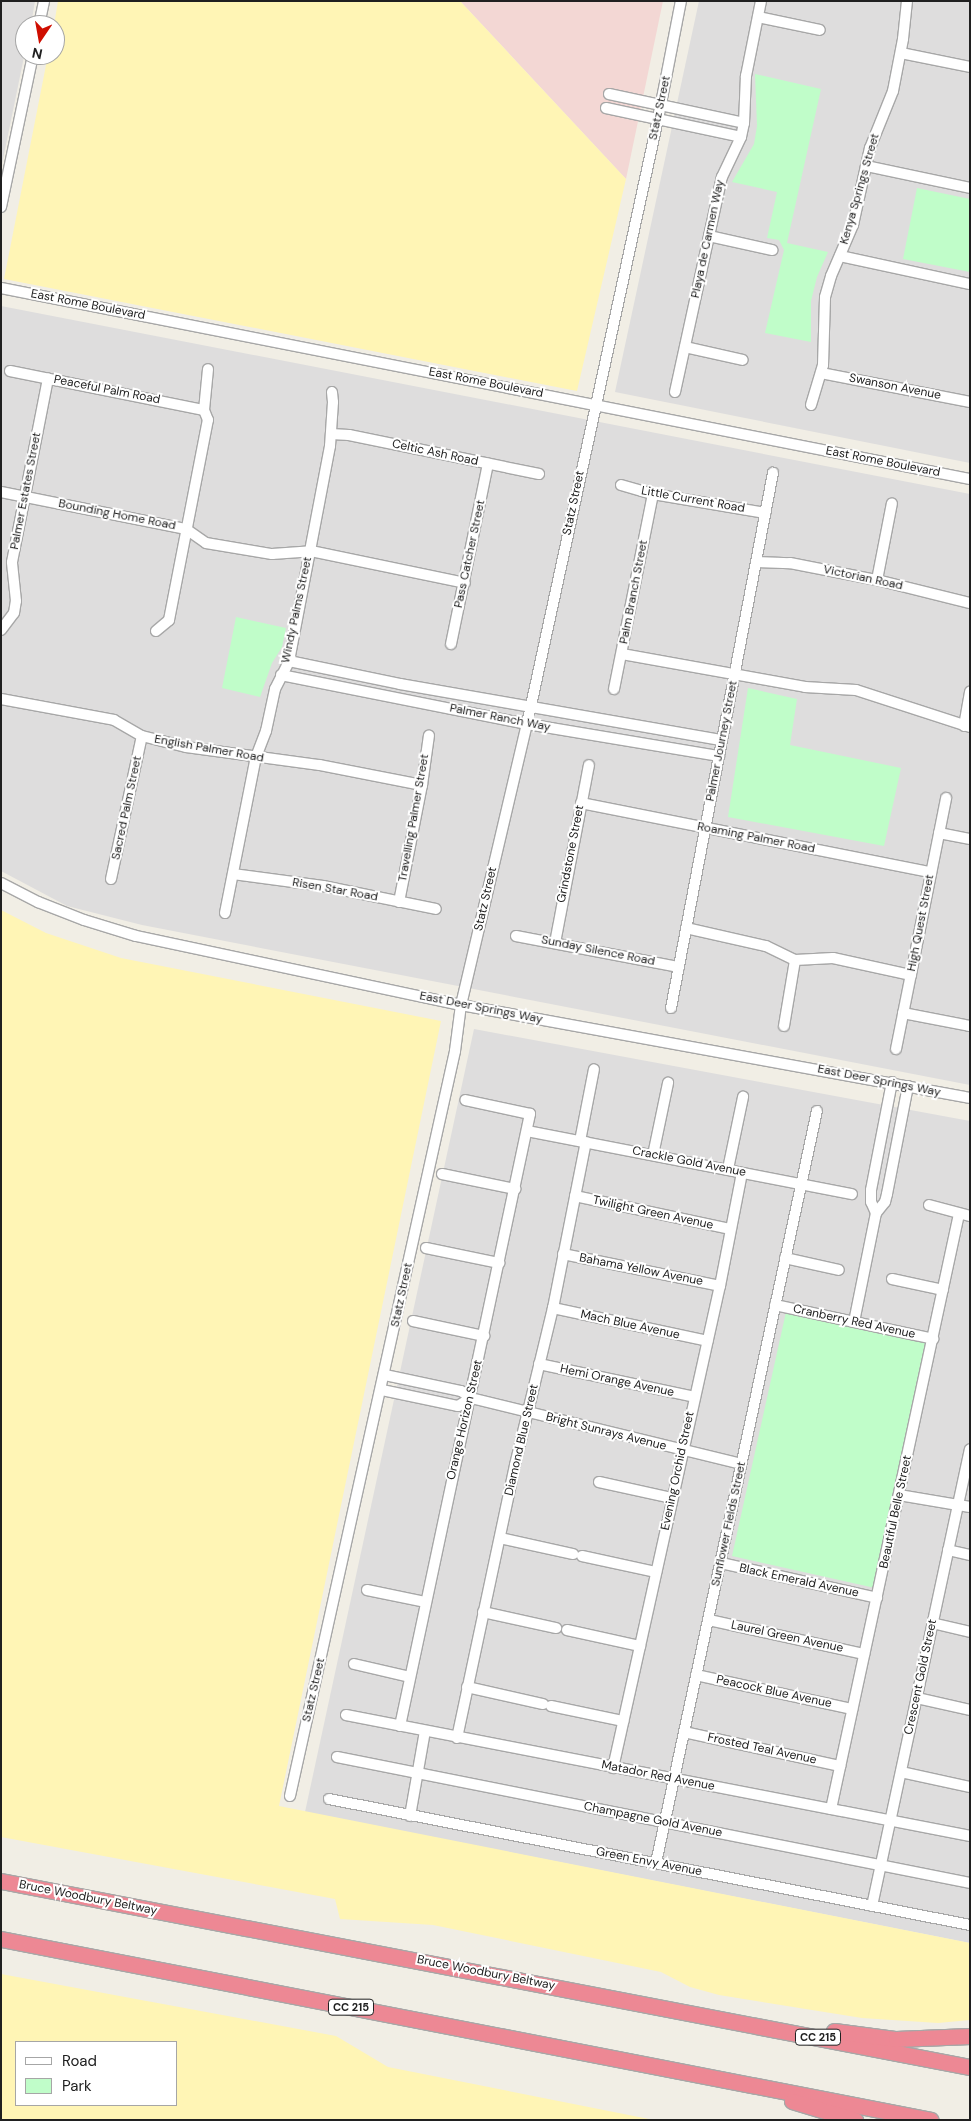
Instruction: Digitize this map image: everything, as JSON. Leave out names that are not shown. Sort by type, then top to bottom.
[{"type":"highway","name":"Bruce Woodbury Beltway","points":[[1,1881],[667,2007],[970,2067]]},
{"type":"highway","name":"CC 215","points":[[1,1939],[931,2120]]},
{"type":"highway","points":[[667,2007],[896,2039],[970,2036]]},
{"type":"highway","points":[[702,2075],[855,2120]]},
{"type":"street","points":[[42,15],[44,1]]},
{"type":"street","name":"Statz Street","points":[[290,1796],[382,1390],[455,1051],[461,1005],[531,707],[661,105],[681,1]]},
{"type":"street","name":"Playa de Carmen Way","points":[[675,392],[722,177],[741,137],[744,123],[746,76],[761,1]]},
{"type":"street","name":"Kenya Springs Street","points":[[811,405],[821,372],[825,298],[831,276],[853,225],[870,148],[893,91],[901,53],[907,1]]},
{"type":"street","points":[[758,17],[820,30]]},
{"type":"street","points":[[901,53],[970,67]]},
{"type":"street","points":[[1,207],[31,65]]},
{"type":"street","points":[[609,94],[744,123]]},
{"type":"street","points":[[606,108],[741,137]]},
{"type":"street","points":[[866,166],[970,188]]},
{"type":"street","points":[[709,236],[772,250]]},
{"type":"street","points":[[840,256],[970,284]]},
{"type":"street","name":"East Rome Boulevard","points":[[1,288],[970,479]]},
{"type":"street","points":[[685,347],[743,360]]},
{"type":"street","points":[[156,632],[169,620],[208,420],[204,410],[208,369]]},
{"type":"street","name":"Peaceful Palm Road","points":[[10,371],[204,410]]},
{"type":"street","name":"Swanson Avenue","points":[[821,372],[970,402]]},
{"type":"street","name":"Palmer Estates Street","points":[[1,630],[14,613],[16,602],[12,562],[48,379]]},
{"type":"street","name":"Windy Palms Street","points":[[225,912],[256,757],[266,731],[275,690],[289,660],[329,454],[332,392]]},
{"type":"street","name":"Celtic Ash Road","points":[[331,434],[349,435],[539,474]]},
{"type":"street","name":"Pass Catcher Street","points":[[451,644],[488,464]]},
{"type":"street","name":"Palmer Journey Street","points":[[671,1008],[773,473]]},
{"type":"street","name":"Little Current Road","points":[[621,485],[653,494],[765,513]]},
{"type":"street","name":"Bounding Home Road","points":[[1,492],[186,529],[206,543],[272,554],[310,551],[464,583]]},
{"type":"street","name":"Palm Branch Street","points":[[614,690],[653,494]]},
{"type":"street","points":[[877,580],[892,502]]},
{"type":"street","name":"Victorian Road","points":[[756,562],[790,563],[877,580],[970,603]]},
{"type":"street","points":[[622,654],[805,687],[856,690],[967,726],[970,692]]},
{"type":"street","name":"Palmer Ranch Way","points":[[289,660],[531,707],[722,740]]},
{"type":"street","name":"Palmer Ranch Way","points":[[281,675],[527,724],[719,756]]},
{"type":"street","name":"English Palmer Road","points":[[1,699],[114,720],[142,736],[186,747],[320,765],[422,785]]},
{"type":"street","name":"Travelling Palmer Street","points":[[399,902],[422,785],[429,735]]},
{"type":"street","name":"Sacred Palm Street","points":[[111,879],[142,736]]},
{"type":"street","name":"Grindstone Street","points":[[555,943],[589,765]]},
{"type":"street","name":"High Quest Street","points":[[896,1049],[946,798]]},
{"type":"street","name":"Roaming Palmer Road","points":[[581,803],[931,872]]},
{"type":"street","points":[[939,833],[970,839]]},
{"type":"street","name":"Risen Star Road","points":[[233,874],[323,886],[436,909]]},
{"type":"street","name":"East Deer Springs Way","points":[[1,884],[38,902],[84,920],[136,936],[461,1005],[892,1082],[970,1098]]},
{"type":"street","points":[[686,928],[766,946],[795,960],[833,958],[911,975]]},
{"type":"street","name":"Sunday Silence Road","points":[[516,936],[679,967]]},
{"type":"street","points":[[784,1026],[795,960]]},
{"type":"street","points":[[903,1013],[970,1026]]},
{"type":"street","name":"Diamond Blue Street","points":[[457,1738],[483,1612],[553,1308],[575,1196],[594,1069]]},
{"type":"street","points":[[876,1213],[870,1198],[892,1082]]},
{"type":"street","points":[[653,1155],[668,1083]]},
{"type":"street","points":[[854,1322],[876,1213],[885,1202],[887,1194],[908,1086]]},
{"type":"street","points":[[728,1170],[743,1097]]},
{"type":"street","name":"Orange Horizon Street","points":[[400,1726],[530,1114],[465,1100]]},
{"type":"street","name":"Sunflower Fields Street","points":[[656,1863],[802,1184],[816,1110]]},
{"type":"street","name":"Crackle Gold Avenue","points":[[526,1131],[852,1194]]},
{"type":"street","name":"Evening Orchid Street","points":[[613,1768],[720,1286],[742,1173]]},
{"type":"street","points":[[442,1174],[515,1189]]},
{"type":"street","name":"Twilight Green Avenue","points":[[575,1196],[730,1229]]},
{"type":"street","points":[[929,1205],[965,1215]]},
{"type":"street","name":"Beautiful Belle Street","points":[[831,1809],[943,1290],[965,1215]]},
{"type":"street","points":[[426,1248],[499,1263]]},
{"type":"street","name":"Bahama Yellow Avenue","points":[[563,1254],[720,1286]]},
{"type":"street","points":[[785,1258],[838,1270]]},
{"type":"street","points":[[892,1279],[943,1290]]},
{"type":"street","name":"Cranberry Red Avenue","points":[[775,1305],[933,1339]]},
{"type":"street","name":"Mach Blue Avenue","points":[[553,1308],[708,1341]]},
{"type":"street","points":[[413,1321],[484,1336]]},
{"type":"street","name":"Hemi Orange Avenue","points":[[539,1364],[695,1397]]},
{"type":"street","name":"Bright Sunrays Avenue","points":[[384,1375],[461,1391],[471,1398],[741,1464]]},
{"type":"street","name":"Bright Sunrays Avenue","points":[[382,1390],[458,1406],[471,1398]]},
{"type":"street","name":"Crescent Gold Street","points":[[872,1906],[970,1449]]},
{"type":"street","points":[[599,1482],[672,1498]]},
{"type":"street","points":[[899,1495],[970,1507]]},
{"type":"street","points":[[500,1538],[656,1572]]},
{"type":"street","points":[[948,1550],[970,1555]]},
{"type":"street","name":"Black Emerald Avenue","points":[[720,1564],[877,1598]]},
{"type":"street","points":[[367,1590],[425,1602]]},
{"type":"street","points":[[483,1612],[556,1628]]},
{"type":"street","name":"Laurel Green Avenue","points":[[709,1620],[864,1654]]},
{"type":"street","points":[[932,1624],[970,1632]]},
{"type":"street","points":[[568,1630],[640,1646]]},
{"type":"street","points":[[354,1664],[410,1677]]},
{"type":"street","name":"Peacock Blue Avenue","points":[[696,1675],[852,1709]]},
{"type":"street","points":[[467,1687],[623,1721]]},
{"type":"street","points":[[917,1698],[970,1710]]},
{"type":"street","name":"Matador Red Avenue","points":[[346,1715],[970,1836]]},
{"type":"street","points":[[410,1816],[425,1731]]},
{"type":"street","name":"Frosted Teal Avenue","points":[[684,1732],[840,1766]]},
{"type":"street","name":"Champagne Gold Avenue","points":[[337,1757],[970,1883]]},
{"type":"street","points":[[901,1772],[970,1787]]},
{"type":"street","name":"Green Envy Avenue","points":[[329,1799],[970,1925]]},
{"type":"shaded area","points":[[1,1],[35,1],[33,15],[15,15],[15,65],[22,65],[1,169]]},
{"type":"shaded area","points":[[460,1],[663,1],[626,179]]},
{"type":"shaded area","points":[[699,1],[970,1],[970,463],[615,392]]},
{"type":"shaded area","points":[[1,306],[970,494],[970,1085],[142,925],[67,906],[1,871]]},
{"type":"shaded area","points":[[474,1029],[970,1121],[970,1943],[305,1812]]},
{"type":"sand","points":[[58,1],[460,1],[626,179],[577,391],[4,279],[46,65],[65,65],[65,15],[56,15]]},
{"type":"sand","points":[[1,910],[46,933],[121,958],[441,1021],[279,1806],[970,1943],[970,2020],[938,2023],[862,2018],[719,1995],[690,1987],[661,1972],[433,1925],[340,1919],[335,1899],[1,1837]]},
{"type":"sand","points":[[1,1974],[336,2036],[388,2067],[654,2120],[1,2120]]},
{"type":"green space","points":[[755,74],[821,89],[787,243],[828,252],[817,277],[811,301],[811,342],[765,333],[784,250],[779,240],[767,238],[777,192],[732,182],[754,144],[757,126]]},
{"type":"green space","points":[[917,188],[970,199],[970,272],[903,259]]},
{"type":"green space","points":[[236,617],[286,628],[282,647],[272,663],[260,697],[222,688]]},
{"type":"green space","points":[[748,688],[797,699],[790,745],[901,768],[884,846],[728,817]]},
{"type":"green space","points":[[786,1312],[928,1342],[875,1588],[732,1556]]}]
